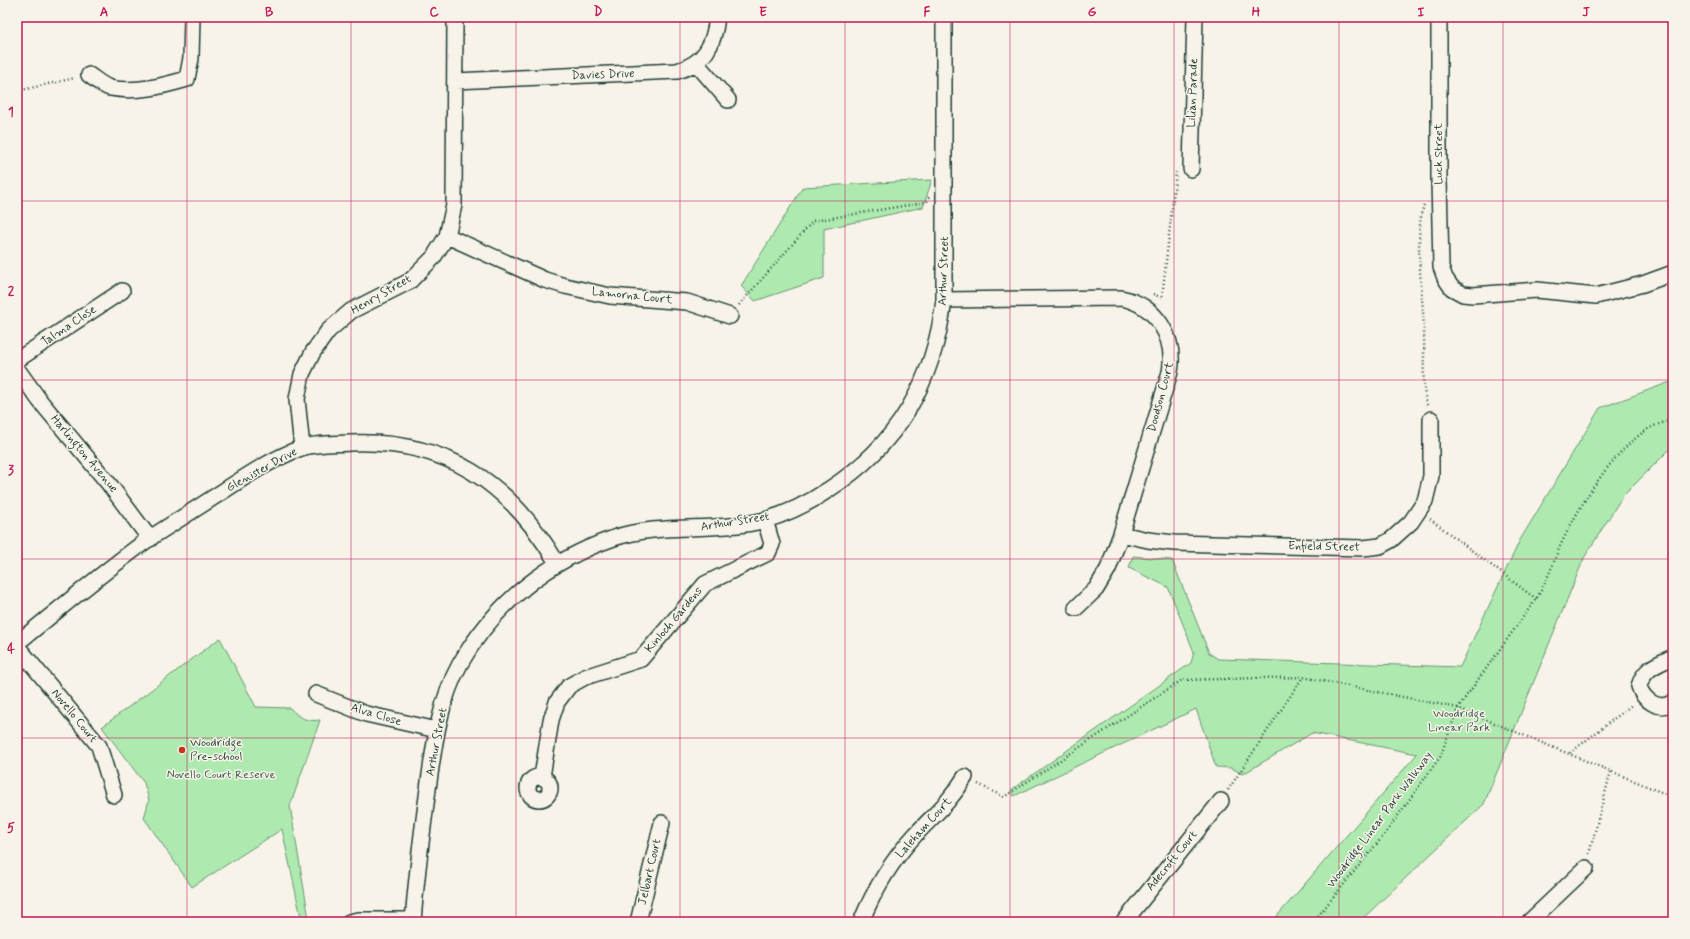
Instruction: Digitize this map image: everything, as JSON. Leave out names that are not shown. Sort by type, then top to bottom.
[{"type":"street","points":[[89,75],[109,88],[140,89],[187,79],[191,58],[192,17]]},
{"type":"street","name":"Henry Street","points":[[302,448],[297,399],[302,374],[313,352],[328,330],[351,311],[410,280],[433,258],[447,236],[454,205],[455,17]]},
{"type":"street","name":"Davies Drive","points":[[455,81],[677,71],[696,63],[708,50],[713,40],[717,17]]},
{"type":"street","name":"Arthur Street","points":[[413,921],[423,823],[437,730],[446,695],[460,665],[480,634],[503,606],[530,582],[557,563],[614,538],[644,531],[706,528],[765,520],[816,498],[866,463],[888,439],[908,413],[921,388],[941,327],[944,300],[944,17]]},
{"type":"street","name":"Lilian Parade","points":[[1184,170],[1195,17]]},
{"type":"street","name":"Luck Street","points":[[1439,17],[1439,180],[1442,267],[1445,278],[1452,288],[1462,294],[1473,295],[1537,290],[1596,296],[1644,284],[1673,273]]},
{"type":"street","points":[[696,63],[728,100]]},
{"type":"street","name":"Lamorna Court","points":[[447,236],[545,280],[565,286],[610,296],[687,302],[730,316]]},
{"type":"street","name":"Talma Close","points":[[17,360],[122,291]]},
{"type":"street","name":"Doodson Court","points":[[944,300],[1121,298],[1139,304],[1158,320],[1170,345],[1172,355],[1170,372],[1121,534],[1103,579],[1087,599],[1076,608]]},
{"type":"street","name":"Harlington Avenue","points":[[17,369],[40,401],[109,484],[150,539]]},
{"type":"street","name":"Enfield Street","points":[[1121,534],[1174,543],[1347,548],[1380,546],[1400,533],[1419,511],[1425,501],[1431,476],[1431,419]]},
{"type":"street","name":"Glenister Drive","points":[[17,645],[150,539],[249,475],[302,448],[362,443],[405,446],[445,457],[478,474],[511,501],[539,534],[557,563]]},
{"type":"street","name":"Kinloch Gardens","points":[[542,777],[551,720],[557,702],[569,686],[585,677],[641,659],[705,584],[768,553],[772,544],[765,520]]},
{"type":"street","name":"Novello Court","points":[[17,645],[99,746],[114,795]]},
{"type":"street","points":[[1673,657],[1647,670],[1642,676],[1638,686],[1643,696],[1656,706],[1670,704],[1673,702]]},
{"type":"street","name":"Alva Close","points":[[316,694],[366,714],[437,730]]},
{"type":"street","name":"Laleham Court","points":[[861,922],[869,902],[890,866],[915,835],[952,798],[965,777]]},
{"type":"street","name":"Adecroft Court","points":[[1124,922],[1221,800]]},
{"type":"street","name":"Jelbart Court","points":[[638,922],[662,823]]},
{"type":"street","points":[[1529,922],[1586,868]]},
{"type":"street","points":[[349,922],[358,920],[413,921]]},
{"type":"path","points":[[17,91],[89,75]]},
{"type":"path","points":[[1148,292],[1162,298],[1184,170]]},
{"type":"path","points":[[730,316],[813,221],[926,202],[931,190]]},
{"type":"path","name":"Woodridge Linear Park Walkway","points":[[1313,922],[1384,835],[1440,758],[1458,708],[1536,599],[1544,585],[1562,543],[1594,486],[1629,445],[1646,431],[1673,419]]},
{"type":"path","points":[[1430,519],[1536,599]]},
{"type":"path","points":[[1221,800],[1303,677]]},
{"type":"path","points":[[965,777],[1004,797],[1182,680],[1303,677],[1458,708],[1673,797]]},
{"type":"path","points":[[1569,754],[1643,696]]},
{"type":"path","points":[[1586,868],[1611,771]]},
{"type":"green space","points":[[932,180],[923,207],[824,229],[824,278],[755,301],[741,286],[803,187]]},
{"type":"green space","name":"Woodridge Linear Park","points":[[1673,381],[1673,446],[1622,497],[1584,558],[1484,804],[1359,922],[1272,922],[1417,754],[1312,733],[1243,774],[1231,768],[1216,767],[1196,709],[1014,796],[1011,790],[1191,663],[1194,652],[1168,587],[1129,568],[1133,556],[1172,560],[1209,653],[1218,659],[1460,667],[1520,540],[1600,408]]},
{"type":"green space","name":"Novello Court Reserve","points":[[220,638],[256,707],[290,708],[307,720],[320,720],[290,806],[309,919],[302,922],[282,829],[192,887],[144,818],[149,800],[144,783],[102,727]]},
{"type":"place","name":"Woodridge Pre-school","points":[[182,750]]}]
